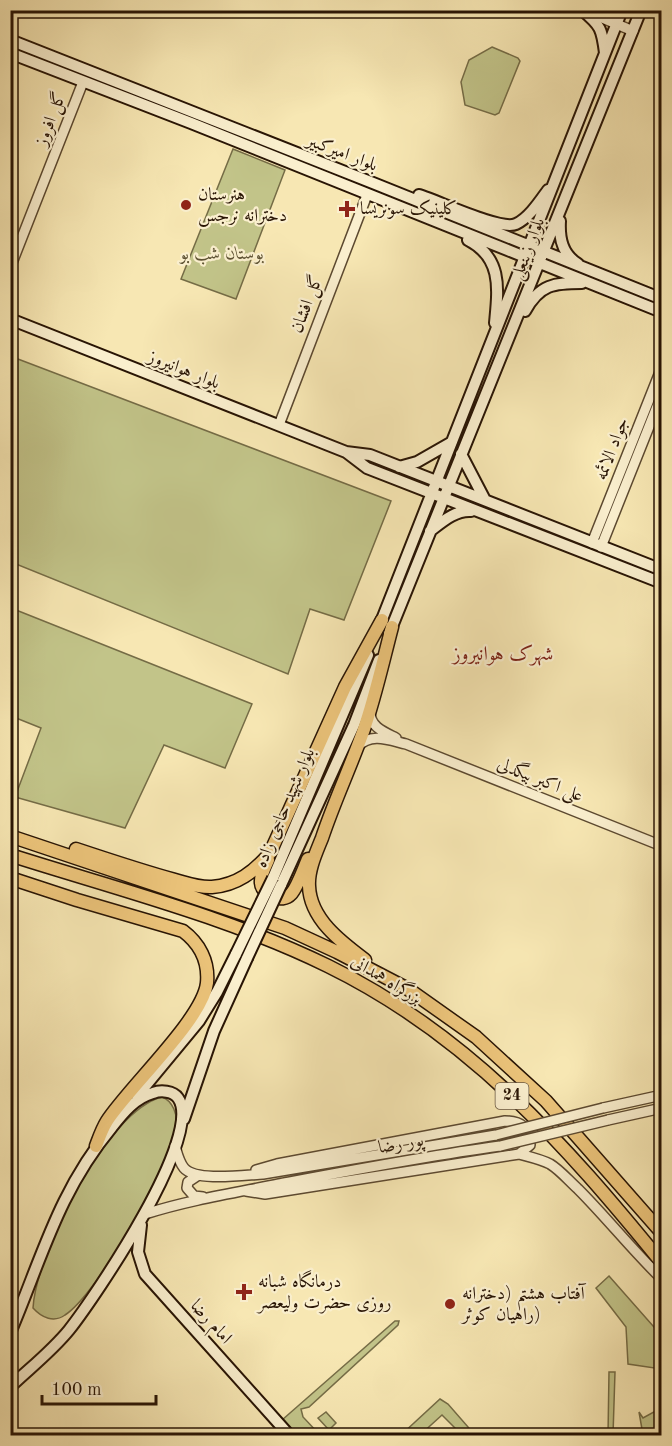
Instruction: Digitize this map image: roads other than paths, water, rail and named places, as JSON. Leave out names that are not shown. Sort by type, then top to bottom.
[{"type":"highway","points":[[387,623],[371,703],[356,749],[340,787],[292,894],[285,898],[272,896],[262,887],[262,873],[270,853],[345,687],[387,623]]},
{"type":"highway","points":[[340,787],[311,868],[309,886],[312,900],[319,918],[346,946],[408,989]]},
{"type":"highway","points":[[10,829],[164,877],[210,887],[231,883],[245,877],[258,868],[270,853]]},
{"type":"highway","name":"بزرگراه همدانی","points":[[10,836],[285,928],[338,952],[408,989],[476,1037],[546,1101],[662,1233]]},
{"type":"highway","name":"بزرگراه همدانی","points":[[10,855],[276,942],[330,967],[394,1003],[430,1027],[480,1066],[533,1115],[594,1180],[662,1263]]},
{"type":"highway","points":[[10,878],[183,931],[194,939],[207,968],[207,984],[194,1012],[109,1118],[96,1146]]},
{"type":"main road","points":[[583,10],[602,32],[605,56]]},
{"type":"main road","name":"بلوار زینعلی","points":[[431,493],[624,10]]},
{"type":"main road","name":"بلوار زینعلی","points":[[444,498],[640,13]]},
{"type":"main road","name":"بلوار امیرکبیر","points":[[10,40],[544,253],[662,312]]},
{"type":"main road","name":"بلوار امیرکبیر","points":[[10,53],[191,123],[540,264],[662,299]]},
{"type":"main road","points":[[373,183],[438,200],[504,226],[518,223],[524,218],[554,183]]},
{"type":"main road","points":[[568,191],[560,221],[559,237],[564,251],[589,277]]},
{"type":"main road","points":[[439,224],[475,243],[488,257],[496,272],[493,337]]},
{"type":"main road","points":[[506,348],[528,307],[542,290],[556,283],[589,277]]},
{"type":"main road","name":"بلوار هوانیروز","points":[[10,319],[346,452],[370,455],[448,488],[485,500],[662,570]]},
{"type":"main road","points":[[398,467],[417,462],[452,441]]},
{"type":"main road","name":"بلوار هوانیروز","points":[[346,452],[367,468],[662,583]]},
{"type":"main road","points":[[461,454],[485,500]]},
{"type":"main road","name":"بلوار شهید حاجی زاده","points":[[387,623],[431,493]]},
{"type":"main road","name":"بلوار شهید حاجی زاده","points":[[144,1216],[175,1146],[214,1031],[248,958],[350,701],[444,498]]},
{"type":"main road","points":[[429,531],[462,510],[477,512]]},
{"type":"main road","name":"بلوار شهید حاجی زاده","points":[[10,1333],[54,1221],[78,1174],[96,1146],[199,1021],[277,881]]},
{"type":"main road","points":[[125,1110],[147,1095],[157,1092],[172,1093],[178,1097],[181,1104],[181,1128]]},
{"type":"main road","points":[[10,1387],[68,1331],[98,1289],[144,1216]]},
{"type":"main road","name":"امام رضا","points":[[144,1216],[139,1233],[138,1252],[145,1274],[290,1436]]},
{"type":"street","points":[[583,10],[633,30]]},
{"type":"street","points":[[624,10],[640,13]]},
{"type":"street","name":"گل افروز","points":[[10,268],[83,82]]},
{"type":"street","name":"گل افشان","points":[[279,425],[367,195]]},
{"type":"street","name":"جواد الائمه","points":[[597,545],[662,367]]},
{"type":"street","name":"جواد الائمه","points":[[597,545],[662,394]]},
{"type":"street","name":"علی اکبر بیگدلی","points":[[371,703],[370,720],[374,726],[406,744],[662,846]]},
{"type":"street","name":"علی اکبر بیگدلی","points":[[356,749],[369,738],[406,744]]},
{"type":"street","name":"پور رضا","points":[[197,1176],[263,1174],[496,1135],[662,1095]]},
{"type":"street","name":"پور رضا","points":[[144,1216],[210,1198],[423,1157],[500,1146],[662,1108]]},
{"type":"street","points":[[242,1175],[277,1164],[505,1121],[522,1124],[529,1134],[530,1145],[519,1154]]},
{"type":"street","points":[[175,1146],[183,1167],[197,1176],[188,1182],[190,1193],[194,1196],[210,1198]]},
{"type":"street","points":[[246,1191],[265,1194],[519,1154],[552,1166],[568,1179],[662,1279]]},
{"type":"place","name":"هنرستان دخترانه نرجس","points":[[186,205]]},
{"type":"place","name":"کلینیک سونریسا","points":[[347,209]]},
{"type":"place","name":"درمانگاه شبانه روزی حضرت ولیعصر","points":[[244,1292]]},
{"type":"place","name":"آفتاب هشتم (دخترانه راهیان کوثر)","points":[[450,1304]]},
{"type":"district","name":"شهرک هوانیروز","points":[[503,655]]},
{"type":"park label","name":"بوستان شب بو","points":[[222,254]]}]
